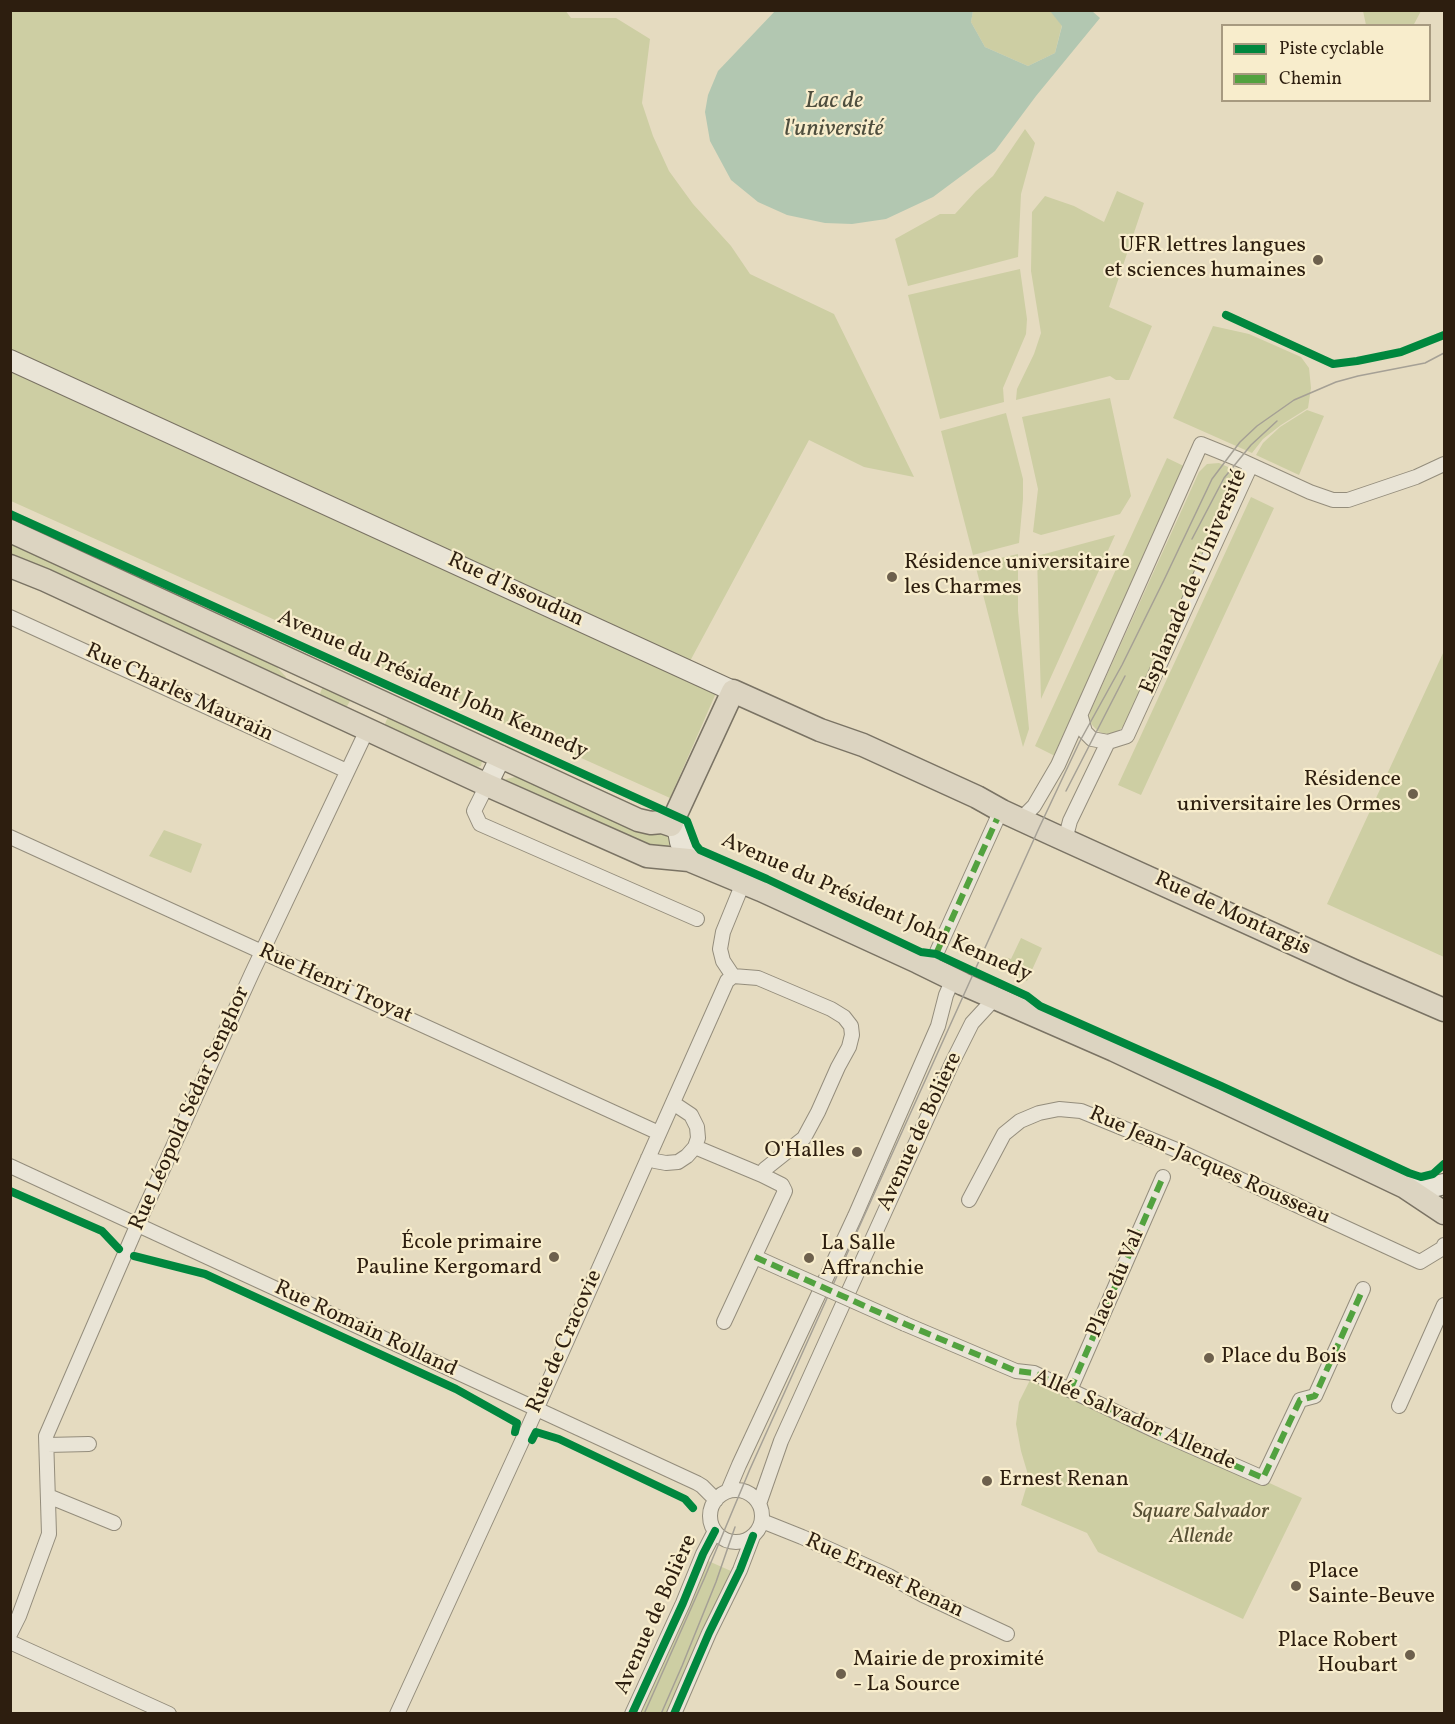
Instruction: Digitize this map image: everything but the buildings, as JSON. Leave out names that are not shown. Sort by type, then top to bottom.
[{"type":"main road","name":"Avenue du Président John Kennedy","points":[[10,531],[638,820],[671,825]]},
{"type":"main road","name":"Avenue du Président John Kennedy","points":[[10,566],[647,856],[689,860],[743,883],[1134,1060],[1405,1187],[1444,1213]]},
{"type":"main road","name":"Rue d'Issoudun","points":[[733,691],[820,730],[863,745],[977,797],[1020,820]]},
{"type":"main road","points":[[671,825],[733,691]]},
{"type":"main road","name":"Rue de Montargis","points":[[1020,820],[1444,1010]]},
{"type":"street","name":"Rue d'Issoudun","points":[[10,360],[733,691]]},
{"type":"street","name":"Esplanade de l'Université","points":[[1020,820],[1034,806],[1081,717],[1201,444],[1251,465],[1127,736],[1108,742]]},
{"type":"street","points":[[1251,465],[1310,492],[1333,500],[1348,500],[1416,477],[1444,464]]},
{"type":"street","name":"Rue Charles Maurain","points":[[10,617],[347,771]]},
{"type":"street","points":[[367,730],[380,702]]},
{"type":"street","points":[[1065,840],[1070,821],[1108,742],[1092,739],[1085,732],[1081,717]]},
{"type":"street","name":"Rue Léopold Sédar Senghor","points":[[10,1634],[19,1616],[49,1534],[46,1436],[137,1226],[262,952],[367,730]]},
{"type":"street","points":[[501,756],[474,811],[480,824],[697,919]]},
{"type":"street","points":[[936,954],[997,819]]},
{"type":"street","points":[[671,825],[678,831],[680,842],[689,860]]},
{"type":"street","name":"Rue Henri Troyat","points":[[10,837],[659,1133]]},
{"type":"street","points":[[743,883],[723,932],[720,949],[723,961],[733,976],[758,978],[831,1009],[844,1017],[851,1026],[852,1035],[849,1047],[804,1138],[765,1169],[762,1175]]},
{"type":"street","name":"Rue de Cracovie","points":[[397,1713],[537,1409],[727,981],[733,976]]},
{"type":"street","name":"Avenue de Bolière","points":[[728,1491],[860,1205],[938,1026],[946,995],[953,979]]},
{"type":"street","name":"Avenue de Bolière","points":[[759,1504],[781,1441],[952,1064],[972,1023],[995,998]]},
{"type":"street","points":[[648,1158],[666,1163],[678,1162],[695,1147],[698,1138],[697,1127],[692,1115],[673,1103]]},
{"type":"street","name":"Rue Jean-Jacques Rousseau","points":[[969,1200],[1004,1134],[1020,1121],[1039,1113],[1059,1109],[1081,1111],[1179,1151],[1420,1262],[1443,1248],[1444,1245]]},
{"type":"street","points":[[695,1147],[762,1175],[782,1185],[785,1191],[724,1322]]},
{"type":"street","name":"Rue Romain Rolland","points":[[10,1166],[697,1483],[716,1500]]},
{"type":"street","name":"Place du Val","points":[[1070,1390],[1163,1177]]},
{"type":"street","points":[[1405,1187],[1429,1188],[1444,1184]]},
{"type":"street","name":"Allée Salvador Allende","points":[[755,1257],[1016,1371],[1034,1373],[1156,1431],[1263,1478],[1300,1400],[1315,1396],[1363,1289]]},
{"type":"street","points":[[1399,1406],[1444,1305]]},
{"type":"street","points":[[47,1445],[89,1444]]},
{"type":"street","points":[[674,1713],[740,1570],[753,1536],[762,1521],[759,1504],[749,1493],[728,1491],[716,1500],[710,1515],[715,1531],[722,1537],[737,1542],[753,1536]]},
{"type":"street","points":[[48,1496],[114,1523]]},
{"type":"street","name":"Rue Ernest Renan","points":[[762,1521],[889,1576],[922,1595],[1007,1634]]},
{"type":"street","name":"Avenue de Bolière","points":[[632,1713],[715,1531]]},
{"type":"street","points":[[10,1642],[169,1713]]},
{"type":"green space","points":[[11,10],[565,10],[571,18],[616,18],[650,39],[642,103],[653,136],[669,171],[693,204],[731,246],[750,274],[834,314],[914,477],[864,467],[809,440],[682,676],[716,693],[670,798],[11,501]]},
{"type":"green space","points":[[1050,10],[1062,25],[1055,53],[1028,66],[985,47],[971,22],[973,11]]},
{"type":"green space","points":[[1363,10],[1421,11],[1414,24],[1366,24]]},
{"type":"green space","points":[[1025,129],[1035,143],[1021,194],[1018,257],[908,286],[895,239],[940,214],[955,214],[993,176]]},
{"type":"green space","points":[[1117,191],[1144,203],[1109,307],[1152,326],[1129,380],[1116,380],[1110,376],[1016,400],[1017,389],[1034,354],[1041,333],[1031,271],[1032,212],[1045,196],[1074,206],[1104,222]]},
{"type":"green space","points":[[1020,269],[1027,319],[1026,334],[1003,388],[1004,402],[940,419],[908,295]]},
{"type":"green space","points":[[1213,326],[1249,334],[1301,357],[1309,368],[1311,388],[1308,408],[1263,439],[1252,453],[1173,418]]},
{"type":"green space","points":[[1110,398],[1131,496],[1120,514],[1041,535],[1033,532],[1038,489],[1022,417]]},
{"type":"green space","points":[[1307,410],[1324,416],[1299,475],[1256,455],[1263,443],[1280,427]]},
{"type":"green space","points":[[1006,413],[1023,479],[1019,543],[973,555],[941,431]]},
{"type":"green space","points":[[1167,458],[1190,469],[1057,757],[1035,746]]},
{"type":"green space","points":[[1219,463],[1228,467],[1232,474],[1234,488],[1124,726],[1116,733],[1104,734],[1098,731],[1089,720],[1090,712],[1199,472],[1207,464]]},
{"type":"green space","points":[[1251,497],[1274,508],[1141,795],[1118,785]]},
{"type":"green space","points":[[1115,535],[1041,699],[1037,556]]},
{"type":"green space","points":[[11,541],[272,662],[286,677],[285,681],[11,556]]},
{"type":"green space","points":[[1018,554],[1018,611],[1029,729],[1023,747],[975,564]]},
{"type":"green space","points":[[1444,651],[1444,957],[1327,904]]},
{"type":"green space","points":[[323,686],[348,697],[350,701],[347,706],[340,707],[319,696]]},
{"type":"green space","points":[[390,717],[479,754],[482,761],[481,766],[472,768],[386,727],[387,719]]},
{"type":"green space","points":[[526,777],[667,831],[670,845],[666,848],[632,841],[505,783],[506,779]]},
{"type":"green space","points":[[164,830],[202,844],[191,873],[149,856]]},
{"type":"green space","points":[[1021,938],[1042,948],[1027,981],[1000,969],[1005,957],[1011,959]]},
{"type":"green space","name":"Square Salvador Allende","points":[[1033,1374],[1302,1498],[1243,1619],[1098,1552],[1087,1533],[1021,1505],[1029,1478],[1016,1424],[1019,1402]]},
{"type":"green space","points":[[706,1560],[731,1571],[667,1713],[640,1714],[697,1586]]},
{"type":"water","name":"Lac de l'université","points":[[775,11],[973,11],[971,22],[985,47],[1028,66],[1055,53],[1062,26],[1050,11],[1092,11],[1100,18],[1036,96],[995,151],[933,197],[886,219],[852,224],[825,223],[787,215],[758,202],[731,180],[710,141],[705,112],[708,95],[718,71]]},
{"type":"tram line","points":[[644,1714],[750,1469],[1039,828],[1080,741],[1122,665],[1212,479],[1240,442],[1257,426],[1294,400],[1336,382],[1425,363],[1444,353]]},
{"type":"tram line","points":[[1192,539],[1224,478],[1251,445],[1277,421]]},
{"type":"tram line","points":[[1066,791],[1125,676]]},
{"type":"tram line","points":[[661,1714],[716,1582],[735,1527]]},
{"type":"marked path","points":[[936,954],[997,819]]},
{"type":"marked path","points":[[1070,1390],[1163,1177]]},
{"type":"marked path","points":[[755,1257],[1016,1371],[1034,1373],[1156,1431],[1263,1478],[1300,1400],[1315,1396],[1363,1289]]},
{"type":"cycle path","points":[[1226,315],[1333,364],[1401,352],[1444,335]]},
{"type":"cycle path","points":[[10,514],[687,821],[700,850],[921,952],[936,954],[1027,996],[1040,1006],[1409,1173],[1421,1177],[1433,1174],[1444,1164]]},
{"type":"cycle path","points":[[10,1191],[102,1231],[119,1249]]},
{"type":"cycle path","points":[[134,1256],[205,1274],[456,1389],[517,1423],[515,1432]]},
{"type":"cycle path","points":[[532,1440],[536,1432],[559,1439],[685,1499],[693,1508]]},
{"type":"cycle path","points":[[632,1714],[715,1531]]},
{"type":"cycle path","points":[[674,1714],[709,1633],[740,1570],[753,1536]]},
{"type":"place","name":"UFR lettres langues et sciences humaines","points":[[1318,260]]},
{"type":"place","name":"Résidence universitaire les Charmes","points":[[892,577]]},
{"type":"place","name":"Résidence universitaire les Ormes","points":[[1413,794]]},
{"type":"place","name":"O'Halles","points":[[857,1152]]},
{"type":"place","name":"École primaire Pauline Kergomard","points":[[554,1257]]},
{"type":"place","name":"La Salle Affranchie","points":[[809,1258]]},
{"type":"place","name":"Place du Bois","points":[[1209,1358]]},
{"type":"place","name":"Ernest Renan","points":[[987,1481]]},
{"type":"place","name":"Place Sainte-Beuve","points":[[1296,1586]]},
{"type":"place","name":"Place Robert Houbart","points":[[1410,1655]]},
{"type":"place","name":"Mairie de proximité - La Source","points":[[841,1674]]}]
